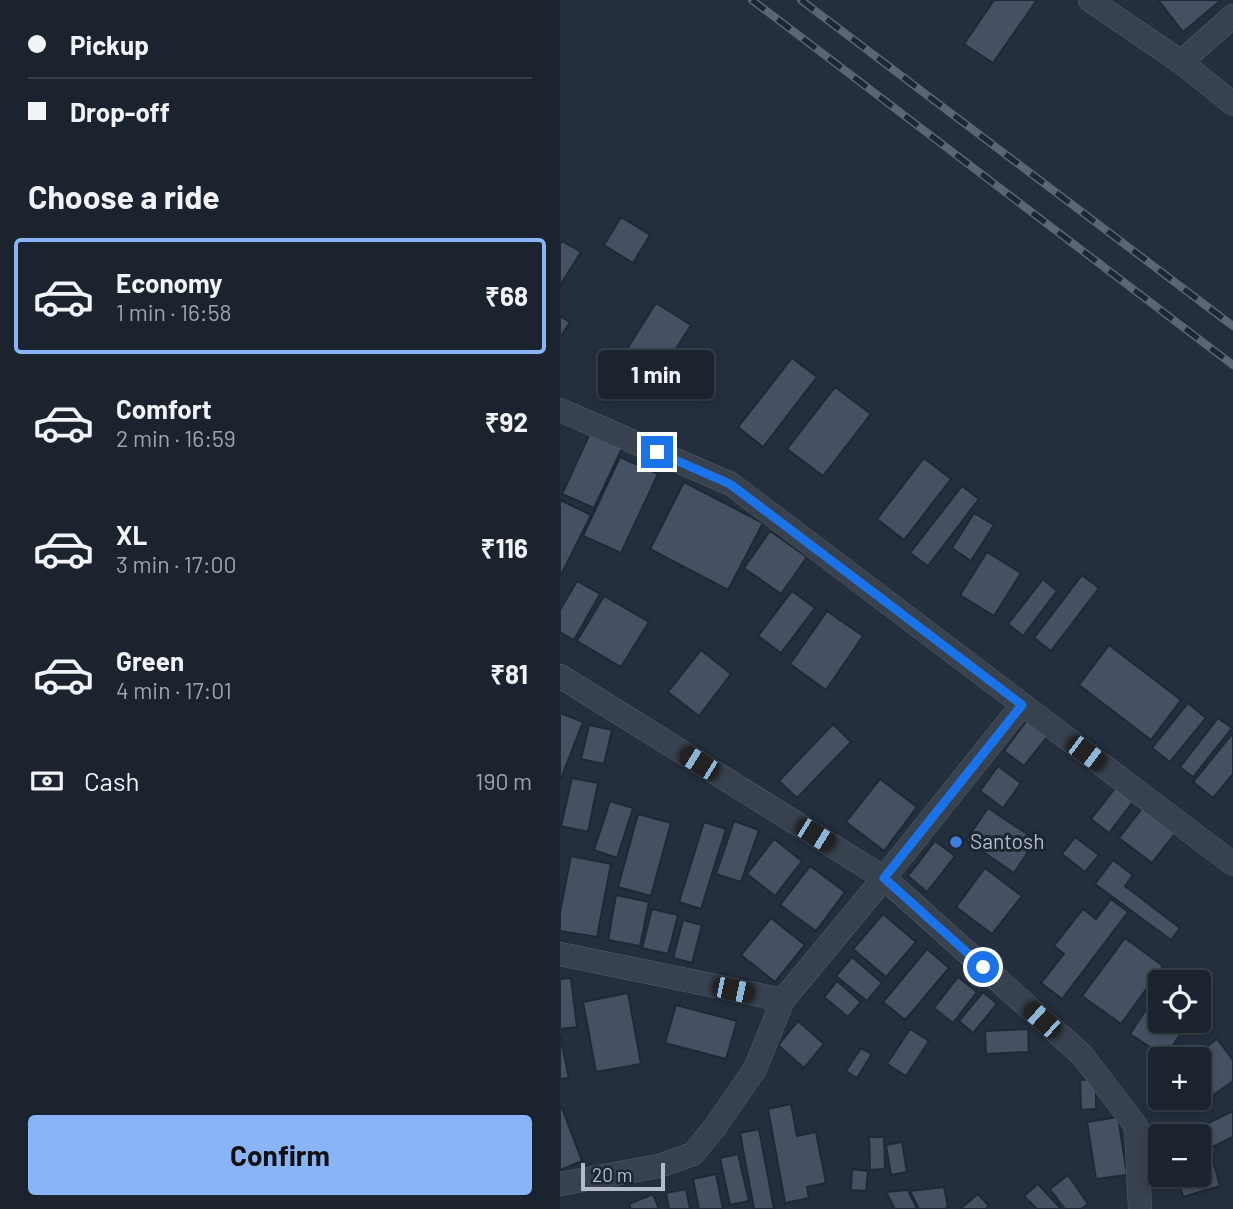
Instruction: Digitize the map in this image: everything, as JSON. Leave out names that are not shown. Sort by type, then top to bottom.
[{"type":"street","points":[[1090,0],[1181,62],[1233,104]]},
{"type":"street","points":[[1181,62],[1233,16]]},
{"type":"street","points":[[560,410],[730,484],[1233,864]]},
{"type":"street","points":[[560,676],[884,878],[1082,1055],[1136,1126],[1138,1208]]},
{"type":"street","points":[[560,1184],[659,1166],[693,1154],[716,1127],[755,1069],[783,1000],[1022,705]]},
{"type":"street","points":[[560,954],[783,1000]]},
{"type":"building","points":[[994,0],[1037,0],[993,63],[964,44]]},
{"type":"building","points":[[1158,0],[1221,0],[1183,32]]},
{"type":"building","points":[[621,217],[650,235],[633,263],[604,245]]},
{"type":"building","points":[[562,241],[581,252],[560,286],[560,244]]},
{"type":"building","points":[[656,303],[691,325],[643,401],[608,379]]},
{"type":"building","points":[[560,316],[570,322],[560,338]]},
{"type":"building","points":[[792,358],[817,377],[763,447],[738,427]]},
{"type":"building","points":[[835,387],[871,414],[823,476],[787,449]]},
{"type":"building","points":[[591,431],[623,446],[594,508],[562,494]]},
{"type":"building","points":[[620,457],[658,474],[621,553],[583,536]]},
{"type":"building","points":[[924,458],[951,479],[904,540],[877,519]]},
{"type":"building","points":[[684,482],[763,523],[728,590],[650,549]]},
{"type":"building","points":[[962,486],[979,499],[928,566],[910,553]]},
{"type":"building","points":[[560,500],[591,515],[560,577]]},
{"type":"building","points":[[974,513],[994,525],[971,561],[952,548]]},
{"type":"building","points":[[770,531],[807,557],[781,594],[744,568]]},
{"type":"building","points":[[987,552],[1021,573],[994,616],[960,595]]},
{"type":"building","points":[[1082,575],[1099,588],[1051,651],[1034,638]]},
{"type":"building","points":[[1043,579],[1057,591],[1023,636],[1008,624]]},
{"type":"building","points":[[577,581],[600,594],[574,640],[560,632],[560,610]]},
{"type":"building","points":[[792,591],[815,608],[781,653],[758,636]]},
{"type":"building","points":[[604,596],[649,622],[621,667],[577,641]]},
{"type":"building","points":[[827,611],[863,636],[826,690],[790,664]]},
{"type":"building","points":[[1109,645],[1181,700],[1151,740],[1079,685]]},
{"type":"building","points":[[701,650],[731,674],[699,716],[668,692]]},
{"type":"building","points":[[1188,703],[1206,718],[1170,762],[1152,748]]},
{"type":"building","points":[[560,713],[583,722],[560,781]]},
{"type":"building","points":[[1030,716],[1051,732],[1024,766],[1004,751]]},
{"type":"building","points":[[1218,718],[1232,728],[1193,777],[1180,767]]},
{"type":"building","points":[[833,724],[851,742],[797,798],[779,781]]},
{"type":"building","points":[[589,725],[612,730],[604,764],[581,759]]},
{"type":"building","points":[[1233,733],[1233,774],[1213,798],[1193,782]]},
{"type":"building","points":[[998,766],[1021,783],[1003,808],[980,791]]},
{"type":"building","points":[[572,778],[598,783],[588,832],[561,826]]},
{"type":"building","points":[[880,779],[917,807],[884,851],[846,822]]},
{"type":"building","points":[[1120,782],[1138,795],[1109,833],[1091,819]]},
{"type":"building","points":[[610,801],[633,808],[617,858],[594,850]]},
{"type":"building","points":[[1147,802],[1180,827],[1152,863],[1119,838]]},
{"type":"building","points":[[988,808],[1036,840],[1014,873],[966,840]]},
{"type":"building","points":[[638,814],[671,823],[651,896],[618,887]]},
{"type":"building","points":[[734,821],[759,830],[741,882],[716,874]]},
{"type":"building","points":[[704,822],[726,829],[701,909],[679,902]]},
{"type":"building","points":[[1075,837],[1099,855],[1085,872],[1062,854]]},
{"type":"building","points":[[774,839],[802,861],[775,896],[747,874]]},
{"type":"building","points":[[935,841],[955,856],[927,892],[908,876]]},
{"type":"building","points":[[571,856],[611,864],[597,937],[560,931],[560,912]]},
{"type":"building","points":[[1113,860],[1133,875],[1125,886],[1180,928],[1171,940],[1095,884]]},
{"type":"building","points":[[810,866],[845,892],[816,931],[780,905]]},
{"type":"building","points":[[985,868],[1022,896],[992,934],[956,907]]},
{"type":"building","points":[[616,895],[649,902],[640,946],[608,940]]},
{"type":"building","points":[[1111,899],[1128,912],[1062,999],[1041,983],[1064,954],[1054,946],[1083,909],[1096,919]]},
{"type":"building","points":[[652,909],[678,915],[668,954],[642,948]]},
{"type":"building","points":[[883,914],[916,942],[886,977],[853,949]]},
{"type":"building","points":[[771,918],[805,945],[775,982],[741,955]]},
{"type":"building","points":[[683,920],[702,925],[692,963],[673,958]]},
{"type":"building","points":[[1125,938],[1163,966],[1160,970],[1148,970],[1148,987],[1121,1024],[1082,996]]},
{"type":"building","points":[[927,949],[949,968],[905,1020],[883,1002]]},
{"type":"building","points":[[852,957],[882,983],[867,1001],[836,976]]},
{"type":"building","points":[[958,977],[977,992],[953,1023],[934,1008]]},
{"type":"building","points":[[571,978],[577,1027],[560,1029],[560,979]]},
{"type":"building","points":[[837,981],[861,1002],[848,1017],[824,997]]},
{"type":"building","points":[[983,992],[997,1004],[973,1033],[959,1021]]},
{"type":"building","points":[[628,993],[641,1064],[596,1072],[583,1002]]},
{"type":"building","points":[[676,1005],[737,1021],[726,1059],[665,1043]]},
{"type":"building","points":[[1148,1006],[1148,1033],[1181,1033],[1172,1047],[1150,1047],[1130,1034]]},
{"type":"building","points":[[798,1021],[824,1044],[804,1068],[778,1045]]},
{"type":"building","points":[[910,1029],[929,1041],[906,1076],[887,1064]]},
{"type":"building","points":[[1028,1029],[1029,1052],[986,1054],[985,1031]]},
{"type":"building","points":[[560,1035],[569,1078],[560,1079]]},
{"type":"building","points":[[1217,1039],[1233,1060],[1233,1081],[1211,1097],[1211,1047],[1206,1047]]},
{"type":"building","points":[[861,1048],[872,1054],[857,1078],[846,1071]]},
{"type":"building","points":[[1096,1079],[1096,1109],[1081,1110],[1080,1080]]},
{"type":"building","points":[[791,1104],[797,1136],[816,1132],[826,1183],[807,1187],[809,1198],[785,1203],[768,1109]]},
{"type":"building","points":[[560,1108],[582,1161],[560,1170]]},
{"type":"building","points":[[1233,1111],[1233,1137],[1211,1148],[1211,1124],[1206,1124]]},
{"type":"building","points":[[1118,1117],[1127,1175],[1096,1179],[1087,1122]]},
{"type":"building","points":[[759,1129],[774,1209],[754,1209],[740,1133]]},
{"type":"building","points":[[869,1137],[884,1137],[885,1169],[870,1170]]},
{"type":"building","points":[[902,1142],[907,1172],[891,1175],[886,1145]]},
{"type":"building","points":[[738,1154],[749,1201],[730,1205],[720,1158]]},
{"type":"building","points":[[1211,1162],[1220,1186],[1183,1197],[1180,1187],[1211,1187]]},
{"type":"building","points":[[852,1169],[868,1171],[866,1191],[851,1190]]},
{"type":"building","points":[[716,1174],[723,1209],[699,1209],[693,1179]]},
{"type":"building","points":[[1068,1175],[1088,1204],[1081,1209],[1065,1209],[1050,1189]]},
{"type":"building","points":[[1038,1184],[1061,1209],[1037,1209],[1024,1196]]},
{"type":"building","points":[[944,1187],[948,1207],[945,1209],[919,1209],[910,1191]]},
{"type":"building","points":[[686,1189],[690,1209],[669,1209],[666,1193]]},
{"type":"building","points":[[908,1190],[917,1209],[895,1209],[886,1192]]},
{"type":"building","points":[[653,1194],[659,1209],[631,1209],[629,1204]]},
{"type":"building","points":[[978,1194],[989,1206],[986,1209],[960,1209]]},
{"type":"railway","points":[[752,0],[1233,365]]},
{"type":"railway","points":[[801,0],[1233,326]]},
{"type":"place","name":"Santosh","points":[[956,842]]},
{"type":"route","points":[[657,452],[730,484],[1022,705],[884,878],[983,967]]}]
